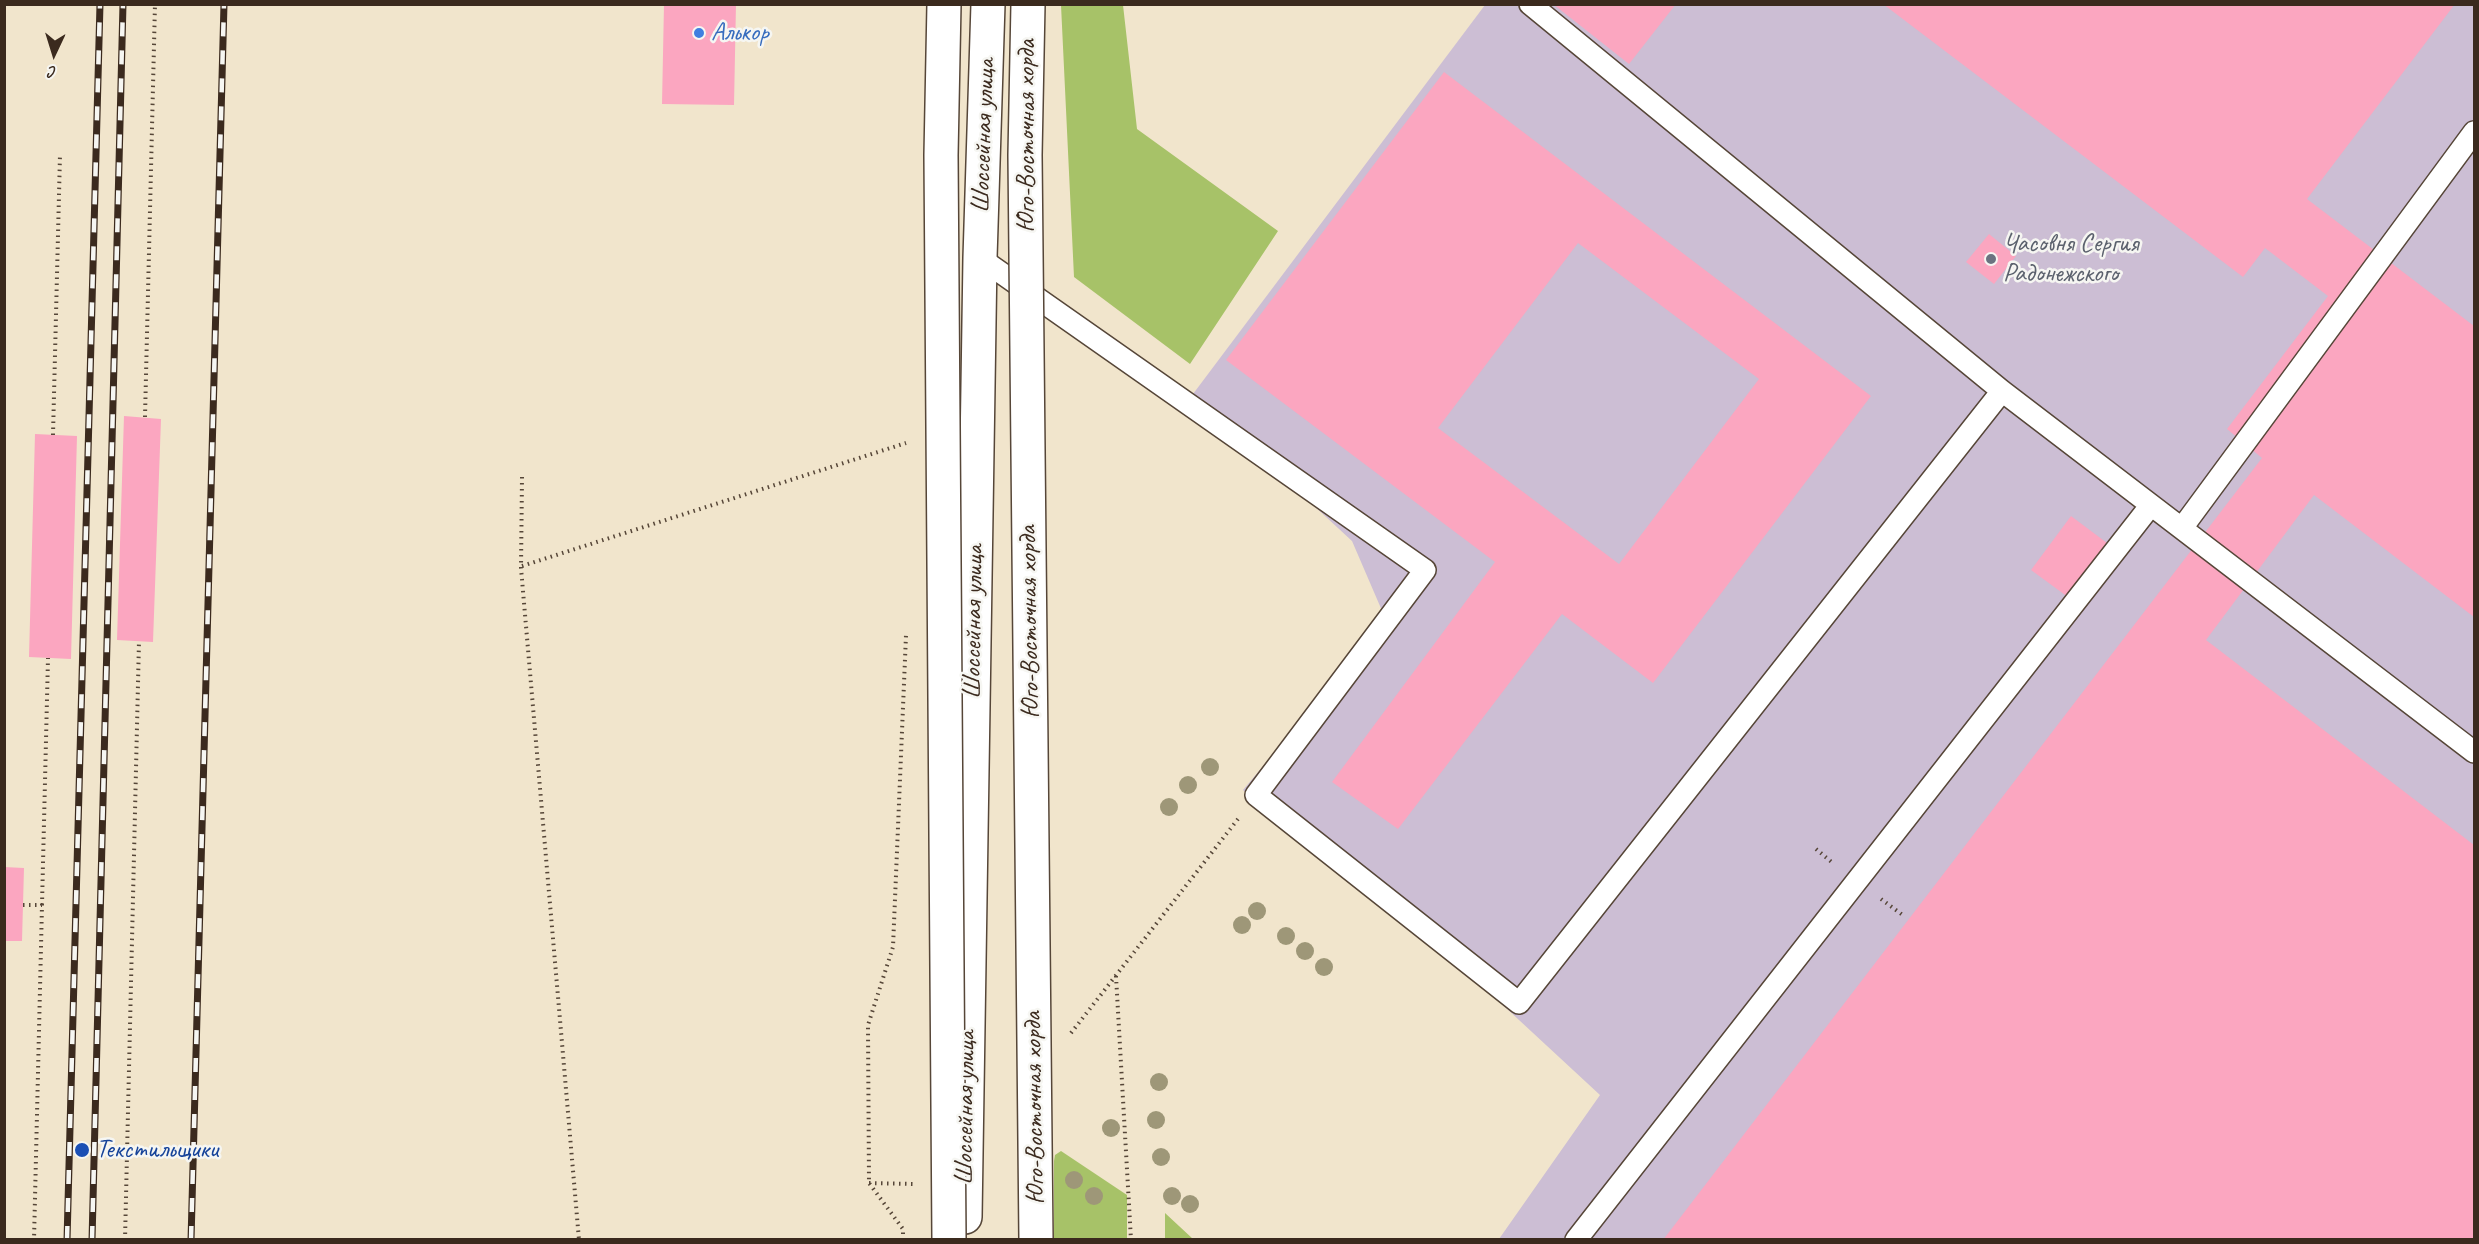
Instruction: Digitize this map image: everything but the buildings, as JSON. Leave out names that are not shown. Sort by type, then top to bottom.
[{"type":"main road","points":[[944,4],[941,155],[949,1239]]},
{"type":"main road","name":"Шоссейная улица","points":[[965,1239],[980,258],[988,4]]},
{"type":"main road","name":"Юго-Восточная хорда","points":[[1028,4],[1025,156],[1036,1239]]},
{"type":"lane","points":[[1530,4],[2002,391],[2475,752]]},
{"type":"lane","points":[[2182,528],[2475,132]]},
{"type":"lane","points":[[980,258],[1425,570],[1256,795],[1519,1003],[2002,391]]},
{"type":"lane","points":[[1576,1239],[2151,505]]},
{"type":"path","points":[[145,417],[155,4]]},
{"type":"path","points":[[53,435],[60,155]]},
{"type":"path","points":[[522,566],[911,441]]},
{"type":"path","points":[[522,477],[522,566],[579,1239]]},
{"type":"path","points":[[903,1239],[903,1229],[869,1183],[868,1024],[893,947],[906,624]]},
{"type":"path","points":[[125,1239],[139,641]]},
{"type":"path","points":[[34,1239],[48,658]]},
{"type":"path","points":[[1068,1037],[1256,795]]},
{"type":"path","points":[[23,905],[42,905]]},
{"type":"path","points":[[1116,975],[1131,1239]]},
{"type":"shaded area","points":[[1485,5],[2474,5],[2474,1239],[1499,1239],[1600,1095],[1465,970],[1243,790],[1386,620],[1352,541],[1193,394]]},
{"type":"green space","points":[[1061,5],[1123,5],[1137,129],[1278,231],[1190,364],[1074,277]]},
{"type":"green space","points":[[1061,1151],[1127,1195],[1127,1239],[1054,1239],[1054,1161],[1055,1155]]},
{"type":"green space","points":[[1165,1213],[1193,1239],[1165,1239]]},
{"type":"railway","points":[[67,1240],[100,4]]},
{"type":"railway","points":[[92,1240],[123,4]]},
{"type":"railway","points":[[191,1240],[224,4]]},
{"type":"place","name":"Алькор","points":[[699,33]]},
{"type":"place","name":"Часовня Сергия Радонежского","points":[[1991,259]]},
{"type":"place","name":"Текстильщики","points":[[82,1150]]}]
